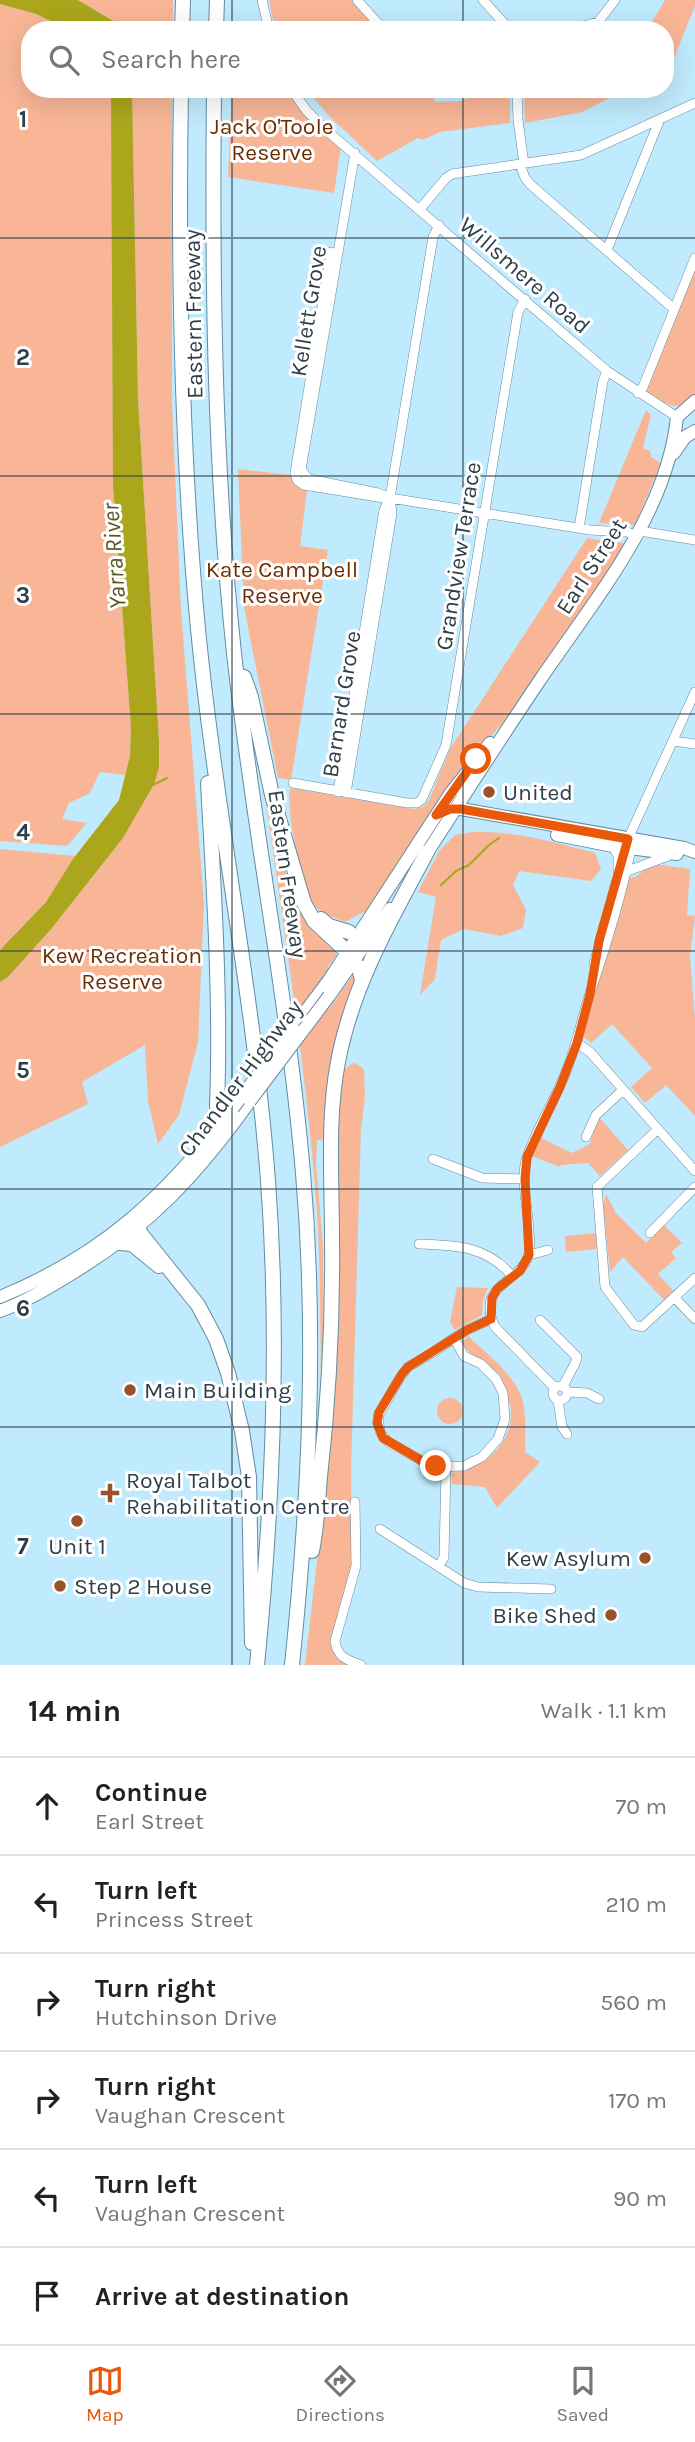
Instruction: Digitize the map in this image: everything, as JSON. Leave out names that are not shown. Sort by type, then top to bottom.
[{"type":"highway","points":[[182,21],[183,0]]},
{"type":"highway","points":[[216,21],[217,0]]},
{"type":"highway","name":"Eastern Freeway","points":[[181,98],[180,241],[185,438],[198,631],[259,1083],[273,1280],[273,1449],[257,1665]]},
{"type":"highway","name":"Eastern Freeway","points":[[214,98],[217,390],[223,523],[234,653],[283,996],[303,1177],[310,1351],[307,1471],[300,1589],[292,1665]]},
{"type":"highway","points":[[234,653],[251,697],[272,795],[299,890],[314,921],[359,967],[362,981]]},
{"type":"highway","points":[[211,741],[208,780],[217,962],[219,1075],[229,1110]]},
{"type":"highway","points":[[300,1589],[312,1548],[326,1430],[332,1342],[333,1103],[343,1040],[362,981],[389,921],[427,852]]},
{"type":"highway","points":[[299,890],[321,920],[329,926],[355,932]]},
{"type":"highway","points":[[136,1223],[198,1305],[216,1339],[228,1373],[242,1431],[250,1497],[251,1637],[257,1665]]},
{"type":"highway","points":[[120,1243],[134,1246],[180,1281]]},
{"type":"main road","points":[[686,413],[682,431],[693,432]]},
{"type":"main road","name":"Earl Street","points":[[455,809],[639,533],[686,413]]},
{"type":"main road","name":"Earl Street","points":[[666,465],[678,445],[693,432]]},
{"type":"main road","name":"Earl Street","points":[[436,815],[467,771],[538,683]]},
{"type":"main road","points":[[436,815],[455,809],[680,855],[695,852]]},
{"type":"main road","name":"Chandler Highway","points":[[197,1161],[210,1136],[229,1110],[427,852],[455,809]]},
{"type":"main road","name":"Chandler Highway","points":[[0,1311],[32,1298],[120,1243],[197,1161],[229,1110],[250,1101],[329,996],[355,932],[436,815]]},
{"type":"main road","points":[[440,832],[457,821],[483,819],[626,844],[684,848],[695,852]]},
{"type":"main road","name":"Chandler Highway","points":[[0,1297],[40,1278],[136,1223]]},
{"type":"street","points":[[257,0],[261,21]]},
{"type":"street","points":[[262,0],[267,21]]},
{"type":"street","points":[[357,0],[376,21]]},
{"type":"street","points":[[483,0],[502,21]]},
{"type":"street","points":[[599,21],[612,1]]},
{"type":"street","points":[[298,98],[311,116],[338,138]]},
{"type":"street","points":[[305,98],[338,138]]},
{"type":"street","points":[[517,98],[522,164],[528,181],[674,309]]},
{"type":"street","points":[[420,209],[448,176],[581,155],[695,103]]},
{"type":"street","points":[[607,250],[660,119]]},
{"type":"street","name":"Willsmere Road","points":[[338,138],[607,371],[638,393],[686,413]]},
{"type":"street","name":"Kellett Grove","points":[[352,151],[295,465],[297,481],[304,485],[378,499],[390,498]]},
{"type":"street","name":"Kellett Grove","points":[[352,151],[301,470],[315,481],[378,492],[390,498]]},
{"type":"street","name":"Barnard Grove","points":[[342,792],[384,510],[390,498],[433,237],[439,225]]},
{"type":"street","points":[[638,393],[643,387],[695,258]]},
{"type":"street","name":"Grandview Terrace","points":[[342,792],[417,803],[422,799],[446,745],[518,312],[525,299]]},
{"type":"street","points":[[579,528],[603,381],[607,371]]},
{"type":"street","points":[[390,498],[579,528],[695,540]]},
{"type":"street","points":[[622,874],[618,856],[626,844],[695,692]]},
{"type":"street","points":[[673,741],[695,744]]},
{"type":"street","points":[[293,783],[342,792]]},
{"type":"street","points":[[567,1434],[562,1427],[558,1400],[565,1399],[562,1389],[502,1335],[491,1319],[492,1298],[497,1289],[520,1271],[529,1255],[525,1179],[527,1157],[560,1087],[577,1043],[590,994],[599,941],[622,874],[626,844]]},
{"type":"street","points":[[622,874],[658,858],[680,855]]},
{"type":"street","points":[[577,1043],[590,1052],[695,1171]]},
{"type":"street","points":[[586,1137],[596,1115],[623,1090]]},
{"type":"street","points":[[658,1129],[597,1187],[605,1287],[638,1327],[646,1324],[695,1278]]},
{"type":"street","points":[[433,1159],[482,1178],[525,1179]]},
{"type":"street","points":[[650,1233],[695,1187]]},
{"type":"street","points":[[419,1244],[460,1245],[475,1250],[501,1263],[512,1276]]},
{"type":"street","points":[[529,1255],[548,1250]]},
{"type":"street","points":[[674,1297],[695,1319]]},
{"type":"street","points":[[454,1338],[464,1356],[481,1364],[496,1379],[504,1399],[505,1419],[498,1439],[482,1457],[464,1466],[446,1468],[424,1462],[388,1442],[380,1432],[377,1419],[405,1370],[454,1338],[491,1319]]},
{"type":"street","points":[[540,1320],[577,1357],[562,1389]]},
{"type":"street","points":[[562,1389],[587,1393],[599,1399]]},
{"type":"street","points":[[439,1566],[444,1557],[446,1468]]},
{"type":"street","points":[[355,1502],[356,1566],[335,1641],[340,1656],[361,1665]]},
{"type":"street","points":[[380,1529],[464,1583],[478,1587],[551,1589]]},
{"type":"green space","points":[[78,0],[173,0],[173,21],[113,21]]},
{"type":"green space","points":[[269,0],[353,0],[372,21],[273,21]]},
{"type":"green space","points":[[665,0],[695,0],[674,58],[674,21],[652,21]]},
{"type":"green space","points":[[0,4],[51,21],[21,21],[21,98],[112,98],[113,485],[131,728],[130,756],[125,775],[100,772],[90,793],[69,803],[62,819],[87,823],[67,846],[0,841]]},
{"type":"green space","name":"Kew Recreation Reserve","points":[[132,98],[172,98],[172,404],[181,610],[204,903],[198,1042],[179,1115],[158,1144],[148,1101],[145,1045],[82,1082],[88,1104],[0,1147],[0,982],[8,977],[52,928],[123,838],[159,767],[138,399]]},
{"type":"green space","name":"Jack O'Toole Reserve","points":[[232,98],[292,98],[341,146],[334,193],[228,177]]},
{"type":"green space","points":[[314,98],[433,98],[435,102],[461,101],[467,98],[510,98],[510,123],[440,132],[423,140],[418,138],[377,161]]},
{"type":"green space","points":[[524,98],[609,98],[582,112],[525,123]]},
{"type":"green space","points":[[695,266],[695,397],[676,406],[666,404],[648,392],[646,387]]},
{"type":"green space","points":[[646,410],[651,415],[643,448],[650,451],[651,457],[661,463],[635,525],[599,523]]},
{"type":"green space","name":"Kate Campbell Reserve","points":[[238,469],[290,475],[297,486],[307,490],[300,546],[328,550],[291,780],[278,778],[244,607]]},
{"type":"green space","points":[[587,538],[624,543],[623,550],[502,724],[464,767],[438,802],[366,911],[345,922],[325,914],[316,907],[305,884],[290,814],[290,788],[414,809],[423,807],[429,800],[450,749]]},
{"type":"green space","points":[[269,802],[293,893],[311,924],[335,947],[336,956],[328,966],[330,1008],[354,973],[357,973],[325,1139],[317,1140],[316,1163],[323,1246],[323,1388],[315,1185],[299,1041],[266,803]]},
{"type":"green space","points":[[473,832],[520,835],[595,853],[601,869],[591,881],[519,871],[513,885],[526,910],[523,928],[501,936],[464,929],[441,940],[435,979],[420,995],[436,897],[418,892],[439,851],[455,835]]},
{"type":"green space","points":[[0,849],[76,856],[46,902],[0,950]]},
{"type":"green space","points":[[653,864],[690,869],[687,915],[695,916],[690,956],[695,1019],[695,1116],[666,1085],[645,1103],[631,1087],[652,1068],[612,1024],[591,1043],[582,1035],[625,878],[635,877]]},
{"type":"green space","points":[[355,1063],[364,1069],[365,1096],[361,1129],[351,1470],[352,1567],[331,1644],[337,1658],[351,1665],[305,1665],[329,1456],[338,1101],[343,1073]]},
{"type":"green space","points":[[598,1116],[628,1150],[600,1176],[588,1163],[560,1167],[532,1156],[541,1138],[572,1153],[590,1144]]},
{"type":"green space","points":[[606,1194],[616,1213],[646,1243],[664,1225],[682,1243],[671,1252],[676,1258],[658,1274],[677,1295],[668,1304],[623,1257],[610,1272],[603,1204]]},
{"type":"green space","points":[[596,1233],[597,1249],[566,1252],[565,1236]]},
{"type":"green space","points":[[457,1287],[488,1288],[482,1315],[455,1330],[450,1322]]},
{"type":"green space","points":[[468,1336],[498,1363],[517,1387],[524,1408],[525,1452],[540,1462],[497,1508],[485,1487],[452,1484],[452,1473],[475,1466],[494,1453],[507,1435],[510,1423],[511,1407],[500,1380],[501,1376],[465,1347],[462,1343]]},
{"type":"green space","points":[[450,1398],[459,1402],[463,1411],[459,1420],[450,1424],[441,1420],[437,1411],[441,1402]]},
{"type":"shaded area","points":[[0,0],[78,0],[113,21],[51,21],[0,4]]},
{"type":"shaded area","points":[[111,98],[132,98],[138,399],[159,767],[154,784],[123,838],[52,928],[8,977],[0,982],[0,950],[46,902],[73,859],[119,800],[130,756],[131,728],[113,485]]},
{"type":"waterway","points":[[153,785],[167,778]]},
{"type":"waterway","points":[[441,885],[499,838]]},
{"type":"place","name":"United","points":[[489,792]]},
{"type":"place","name":"Main Building","points":[[130,1390]]},
{"type":"place","name":"Royal Talbot Rehabilitation Centre","points":[[110,1493]]},
{"type":"place","name":"Unit 1","points":[[77,1521]]},
{"type":"place","name":"Kew Asylum","points":[[645,1558]]},
{"type":"place","name":"Step 2 House","points":[[60,1586]]},
{"type":"place","name":"Bike Shed","points":[[611,1615]]},
{"type":"route","points":[[436,1466],[386,1440],[378,1428],[377,1419],[398,1379],[408,1367],[467,1330],[491,1319],[492,1298],[497,1289],[520,1271],[529,1255],[525,1179],[527,1157],[560,1087],[577,1043],[590,994],[599,941],[628,839],[461,809],[450,809],[436,815],[476,759]]},
{"type":"water label","name":"Yarra River","points":[[114,556]]}]
